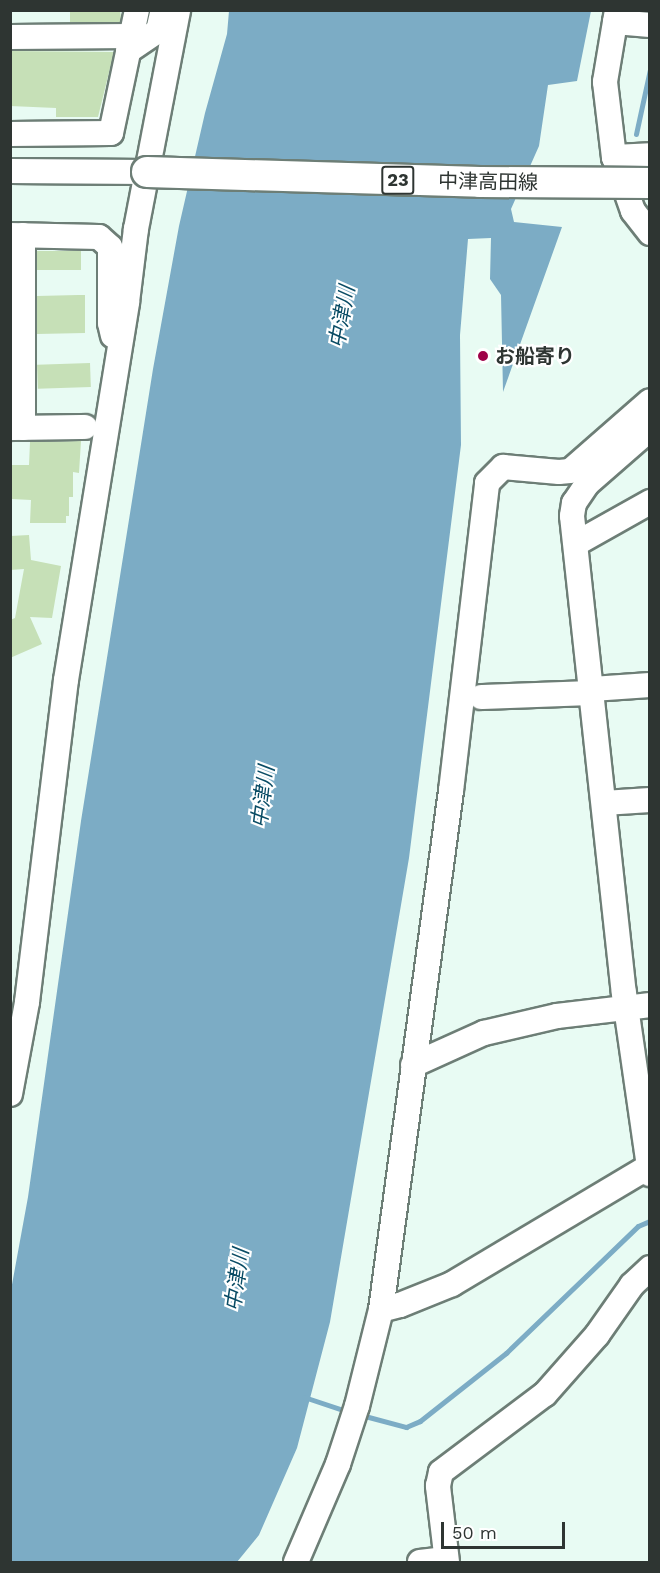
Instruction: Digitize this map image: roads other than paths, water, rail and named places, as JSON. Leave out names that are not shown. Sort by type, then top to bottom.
[{"type":"main road","name":"中津高田線","points":[[147,172],[480,182],[650,184]]},
{"type":"street","points":[[10,134],[111,133],[137,10]]},
{"type":"street","points":[[10,37],[130,44],[159,31],[164,10]]},
{"type":"street","points":[[10,1094],[27,1002],[66,680],[147,172],[178,10]]},
{"type":"street","points":[[650,25],[616,16],[605,82],[633,155],[650,184]]},
{"type":"street","points":[[633,155],[633,211],[650,233]]},
{"type":"street","points":[[10,171],[147,172]]},
{"type":"street","points":[[86,427],[17,428],[17,235],[99,237],[110,248],[110,323],[118,355]]},
{"type":"street","points":[[296,1563],[348,1435],[381,1310],[451,791],[487,483],[493,474],[505,466],[559,472],[570,471],[650,401]]},
{"type":"street","points":[[381,1310],[400,1305],[452,1284],[649,1169],[638,1006],[604,803],[577,543],[572,516],[579,493],[650,429]]},
{"type":"street","points":[[577,543],[650,502]]},
{"type":"street","points":[[481,697],[592,691],[650,685]]},
{"type":"street","points":[[604,803],[650,800]]},
{"type":"street","points":[[413,1065],[484,1033],[557,1016],[638,1006]]},
{"type":"street","points":[[420,1563],[446,1561],[438,1486],[441,1472],[544,1394],[597,1335],[632,1285],[650,1268]]},
{"type":"water","name":"中津川","points":[[229,11],[591,11],[577,81],[548,85],[539,146],[511,209],[514,222],[562,227],[503,392],[501,295],[490,279],[491,238],[468,239],[460,335],[461,445],[409,858],[330,1322],[297,1448],[259,1535],[237,1562],[11,1562],[11,1290],[28,1197],[81,821],[153,369],[179,226],[205,113],[227,34]]},
{"type":"waterway","points":[[636,134],[650,69]]},
{"type":"waterway","points":[[361,1415],[406,1427],[420,1421],[506,1353],[638,1226],[650,1221]]},
{"type":"waterway","points":[[304,1397],[349,1412]]},
{"type":"place","name":"お船寄り","points":[[483,356]]}]
